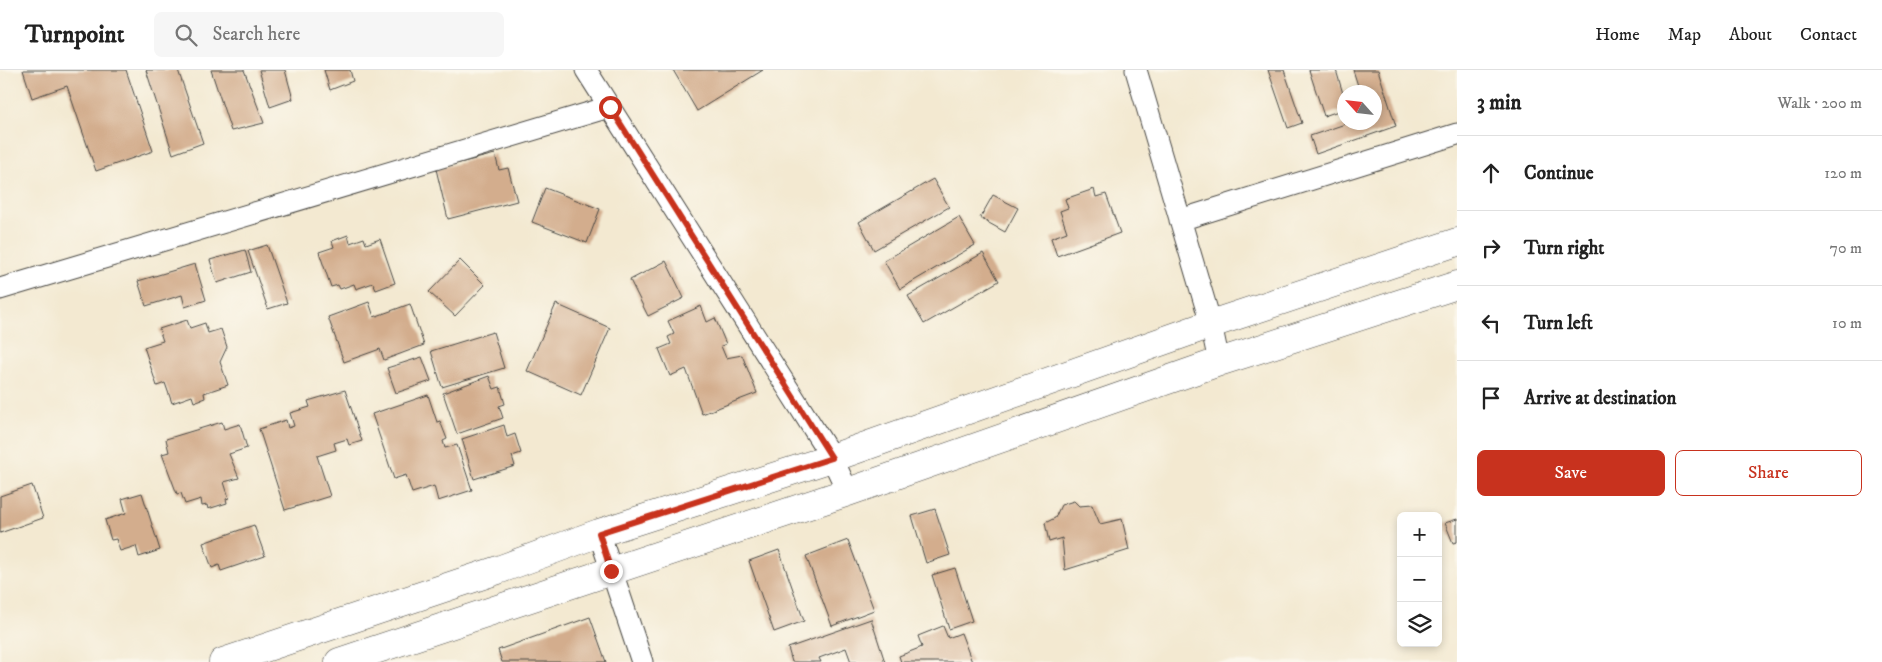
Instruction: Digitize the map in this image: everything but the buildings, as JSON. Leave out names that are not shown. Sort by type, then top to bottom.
[{"type":"street","points":[[586,70],[832,458],[848,492]]},
{"type":"street","points":[[1136,70],[1210,324],[1219,362]]},
{"type":"street","points":[[0,288],[610,107]]},
{"type":"street","points":[[1180,220],[1457,134]]},
{"type":"street","points":[[224,662],[498,570],[599,533],[832,458],[1210,324],[1457,242]]},
{"type":"street","points":[[339,662],[848,492],[1219,362],[1457,285]]},
{"type":"street","points":[[599,533],[642,662]]},
{"type":"route","points":[[610,107],[832,458],[599,533],[611,571]]}]
